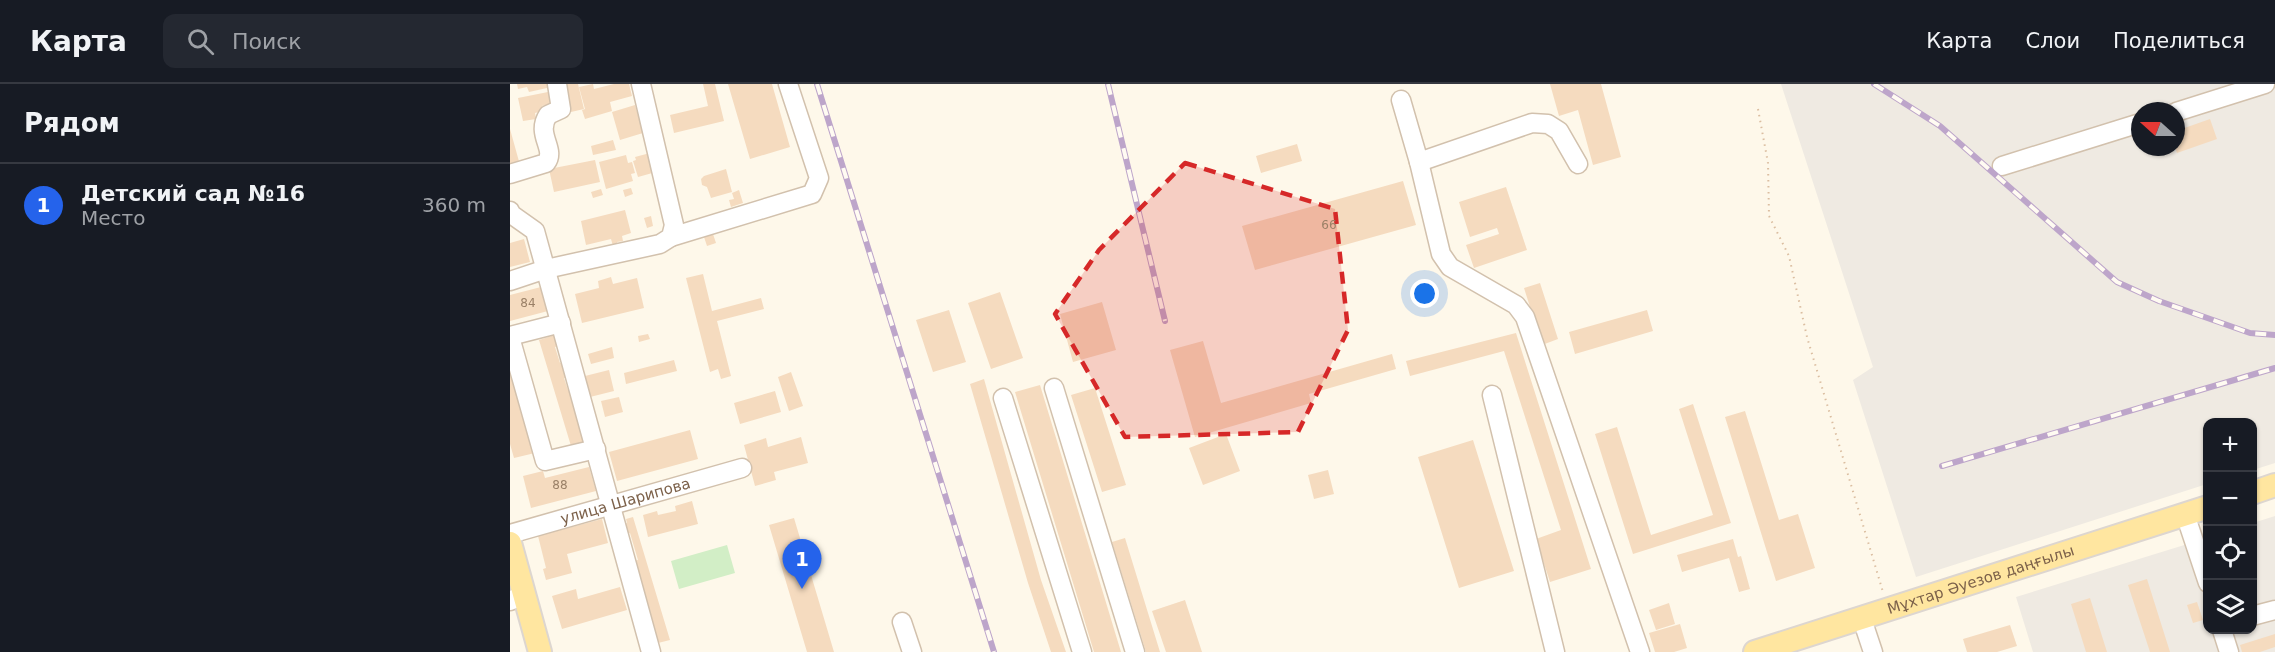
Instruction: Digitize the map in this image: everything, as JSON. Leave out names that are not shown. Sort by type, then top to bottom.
[{"type":"main road","points":[[2257,492],[2275,485]]},
{"type":"main road","name":"Мұхтар Әуезов даңғылы","points":[[1755,652],[2203,509]]},
{"type":"main road","points":[[510,543],[517,598],[540,652]]},
{"type":"lane","points":[[510,174],[546,163],[549,159],[550,154],[542,128],[548,115],[561,109],[557,84]]},
{"type":"lane","points":[[641,84],[674,225],[671,237]]},
{"type":"lane","points":[[510,281],[546,269],[660,244],[671,237],[812,194],[819,178],[788,84]]},
{"type":"lane","points":[[2185,109],[2265,84]]},
{"type":"lane","points":[[1401,100],[1419,162],[1441,254],[1450,267],[1516,304],[1525,317],[1640,652]]},
{"type":"lane","points":[[1419,162],[1532,123],[1548,124],[1559,131],[1578,164]]},
{"type":"lane","points":[[2002,166],[2131,126]]},
{"type":"lane","points":[[510,211],[535,231],[651,652]]},
{"type":"lane","points":[[561,323],[510,337],[545,461],[596,449]]},
{"type":"lane","points":[[1054,388],[1135,652]]},
{"type":"lane","points":[[1492,395],[1555,652]]},
{"type":"lane","points":[[1003,398],[1082,652]]},
{"type":"lane","name":"улица Шарипова","points":[[510,534],[742,468]]},
{"type":"lane","points":[[2185,514],[2207,580]]},
{"type":"lane","points":[[2257,615],[2275,610]]},
{"type":"lane","points":[[1862,619],[1873,652]]},
{"type":"lane","points":[[902,622],[912,652]]},
{"type":"lane","points":[[2223,634],[2229,652]]},
{"type":"path","points":[[1758,109],[1768,163],[1769,216],[1789,256],[1807,337],[1888,609]]},
{"type":"highlighted area","points":[[1185,163],[1335,209],[1348,330],[1298,432],[1125,437],[1055,314],[1099,250]]},
{"type":"shaded area","points":[[1781,84],[2275,84],[2275,463],[2257,469],[2257,418],[2203,418],[2203,485],[1916,577],[1853,380],[1873,367]]},
{"type":"shaded area","points":[[2275,516],[2275,652],[2033,652],[2016,597],[2203,539],[2203,634],[2257,634],[2257,522]]},
{"type":"green space","points":[[727,545],[735,573],[679,589],[671,561]]},
{"type":"building","points":[[517,84],[547,84],[547,88],[529,92],[527,87],[518,89]]},
{"type":"building","points":[[565,84],[578,84],[584,109],[571,112]]},
{"type":"building","points":[[593,84],[594,89],[614,84],[629,84],[632,96],[610,102],[612,111],[585,119],[582,110],[585,109],[579,87]]},
{"type":"building","points":[[703,84],[715,84],[724,121],[674,133],[670,115],[708,106]]},
{"type":"building","points":[[728,84],[772,84],[790,147],[750,159]]},
{"type":"building","points":[[1550,84],[1601,84],[1621,157],[1593,165],[1578,110],[1559,116]]},
{"type":"building","points":[[553,91],[555,103],[542,106],[543,111],[535,113],[536,119],[523,121],[518,98]]},
{"type":"building","points":[[635,105],[643,133],[620,140],[612,112]]},
{"type":"building","points":[[2210,119],[2217,139],[2185,150],[2185,128]]},
{"type":"building","points":[[510,129],[520,165],[510,168]]},
{"type":"building","points":[[613,140],[616,150],[593,155],[591,146]]},
{"type":"building","points":[[1297,144],[1302,161],[1261,173],[1256,156]]},
{"type":"building","points":[[650,153],[656,172],[638,177],[633,161],[636,160],[635,157]]},
{"type":"building","points":[[626,155],[628,163],[632,162],[635,173],[631,174],[633,181],[606,189],[599,162]]},
{"type":"building","points":[[595,160],[600,182],[554,192],[549,169]]},
{"type":"building","points":[[726,169],[732,192],[711,198],[707,187],[702,185],[701,179]]},
{"type":"building","points":[[1403,181],[1416,225],[1255,270],[1242,226]]},
{"type":"building","points":[[1506,187],[1527,250],[1474,268],[1466,245],[1499,234],[1497,228],[1470,237],[1459,202]]},
{"type":"building","points":[[631,188],[633,194],[625,197],[623,190]]},
{"type":"building","points":[[601,189],[603,195],[593,198],[591,192]]},
{"type":"building","points":[[739,190],[743,203],[731,207],[729,200],[734,199],[732,193]]},
{"type":"building","points":[[625,210],[631,233],[622,236],[623,241],[613,246],[611,239],[586,245],[581,221]]},
{"type":"building","points":[[651,216],[653,226],[647,228],[644,218]]},
{"type":"building","points":[[713,234],[716,243],[707,246],[704,237]]},
{"type":"building","points":[[524,239],[530,262],[510,267],[510,243]]},
{"type":"building","points":[[703,274],[712,311],[761,298],[764,309],[717,321],[731,376],[721,379],[718,369],[710,372],[686,278]]},
{"type":"building","points":[[611,277],[613,284],[637,278],[644,308],[582,323],[575,294],[599,288],[598,281]]},
{"type":"building","points":[[1540,283],[1558,339],[1542,345],[1524,288]]},
{"type":"building","points":[[541,287],[548,311],[510,321],[510,295]]},
{"type":"building","points":[[1000,292],[1023,358],[991,369],[968,303]]},
{"type":"building","points":[[1102,302],[1116,350],[1073,362],[1060,314]]},
{"type":"building","points":[[949,310],[966,362],[933,372],[916,320]]},
{"type":"building","points":[[1647,310],[1653,331],[1575,354],[1569,332]]},
{"type":"building","points":[[1516,333],[1591,569],[1550,582],[1536,539],[1561,530],[1504,351],[1410,376],[1406,361]]},
{"type":"building","points":[[558,334],[562,345],[555,347],[560,363],[568,361],[572,376],[564,378],[568,390],[575,387],[582,409],[575,412],[584,442],[571,446],[539,340]]},
{"type":"building","points":[[648,334],[650,339],[639,342],[638,336]]},
{"type":"building","points":[[1203,341],[1221,403],[1392,354],[1396,369],[1309,394],[1311,403],[1195,437],[1170,350]]},
{"type":"building","points":[[612,347],[614,358],[591,364],[588,354]]},
{"type":"building","points":[[674,360],[677,371],[626,384],[624,373]]},
{"type":"building","points":[[510,363],[535,453],[514,458],[510,444]]},
{"type":"building","points":[[609,370],[614,391],[590,397],[585,376]]},
{"type":"building","points":[[791,372],[803,406],[789,411],[778,377]]},
{"type":"building","points":[[984,379],[1041,580],[1066,652],[1051,652],[1028,583],[970,384]]},
{"type":"building","points":[[1040,385],[1121,652],[1094,652],[1015,392]]},
{"type":"building","points":[[1095,388],[1126,485],[1102,492],[1071,395]]},
{"type":"building","points":[[775,391],[781,412],[740,424],[734,403]]},
{"type":"building","points":[[619,397],[623,412],[605,417],[601,401]]},
{"type":"building","points":[[1693,404],[1731,523],[1633,554],[1595,434],[1617,427],[1651,535],[1713,515],[1679,409]]},
{"type":"building","points":[[1745,411],[1779,520],[1798,514],[1815,568],[1776,581],[1725,417]]},
{"type":"building","points":[[690,430],[698,459],[617,481],[609,452]]},
{"type":"building","points":[[1226,434],[1240,471],[1203,485],[1189,448]]},
{"type":"building","points":[[801,437],[808,463],[774,472],[776,480],[755,486],[744,445],[766,438],[768,447]]},
{"type":"building","points":[[1473,440],[1514,571],[1459,588],[1418,457]]},
{"type":"building","points":[[589,467],[596,491],[531,508],[523,476],[543,471],[545,478]]},
{"type":"building","points":[[1328,470],[1334,494],[1314,499],[1308,475]]},
{"type":"building","points":[[692,501],[698,524],[648,537],[643,515],[657,511],[658,515],[676,511],[675,506]]},
{"type":"building","points":[[633,517],[670,640],[658,643],[633,561],[638,560],[630,533],[625,535],[622,525],[627,523],[626,519]]},
{"type":"building","points":[[794,518],[834,652],[807,652],[769,525]]},
{"type":"building","points":[[602,519],[608,543],[567,554],[572,573],[546,580],[543,569],[546,568],[538,536]]},
{"type":"building","points":[[1125,538],[1160,652],[1146,652],[1112,542]]},
{"type":"building","points":[[1733,539],[1738,557],[1741,556],[1750,589],[1739,592],[1729,558],[1682,572],[1677,555]]},
{"type":"building","points":[[2147,579],[2170,652],[2150,652],[2128,585]]},
{"type":"building","points":[[620,587],[627,610],[562,629],[552,596],[576,589],[578,599]]},
{"type":"building","points":[[2090,598],[2107,652],[2086,652],[2071,604]]},
{"type":"building","points":[[1185,600],[1202,652],[1166,652],[1152,611]]},
{"type":"building","points":[[2197,602],[2203,620],[2193,623],[2187,605]]},
{"type":"building","points":[[1669,603],[1675,624],[1656,630],[1649,610]]},
{"type":"building","points":[[1680,624],[1687,648],[1674,652],[1655,652],[1649,633]]},
{"type":"building","points":[[2010,625],[2017,646],[1997,652],[1967,652],[1963,639]]},
{"type":"building","points":[[2275,634],[2275,647],[2260,652],[2242,652],[2240,645]]},
{"type":"railway","points":[[817,84],[994,652]]},
{"type":"railway","points":[[1108,84],[1165,321]]},
{"type":"railway","points":[[1874,84],[1940,126],[2117,282],[2159,301],[2250,333],[2275,335]]},
{"type":"railway","points":[[1942,466],[2275,368]]},
{"type":"place","name":"Детский сад №16","points":[[802,589]]}]
